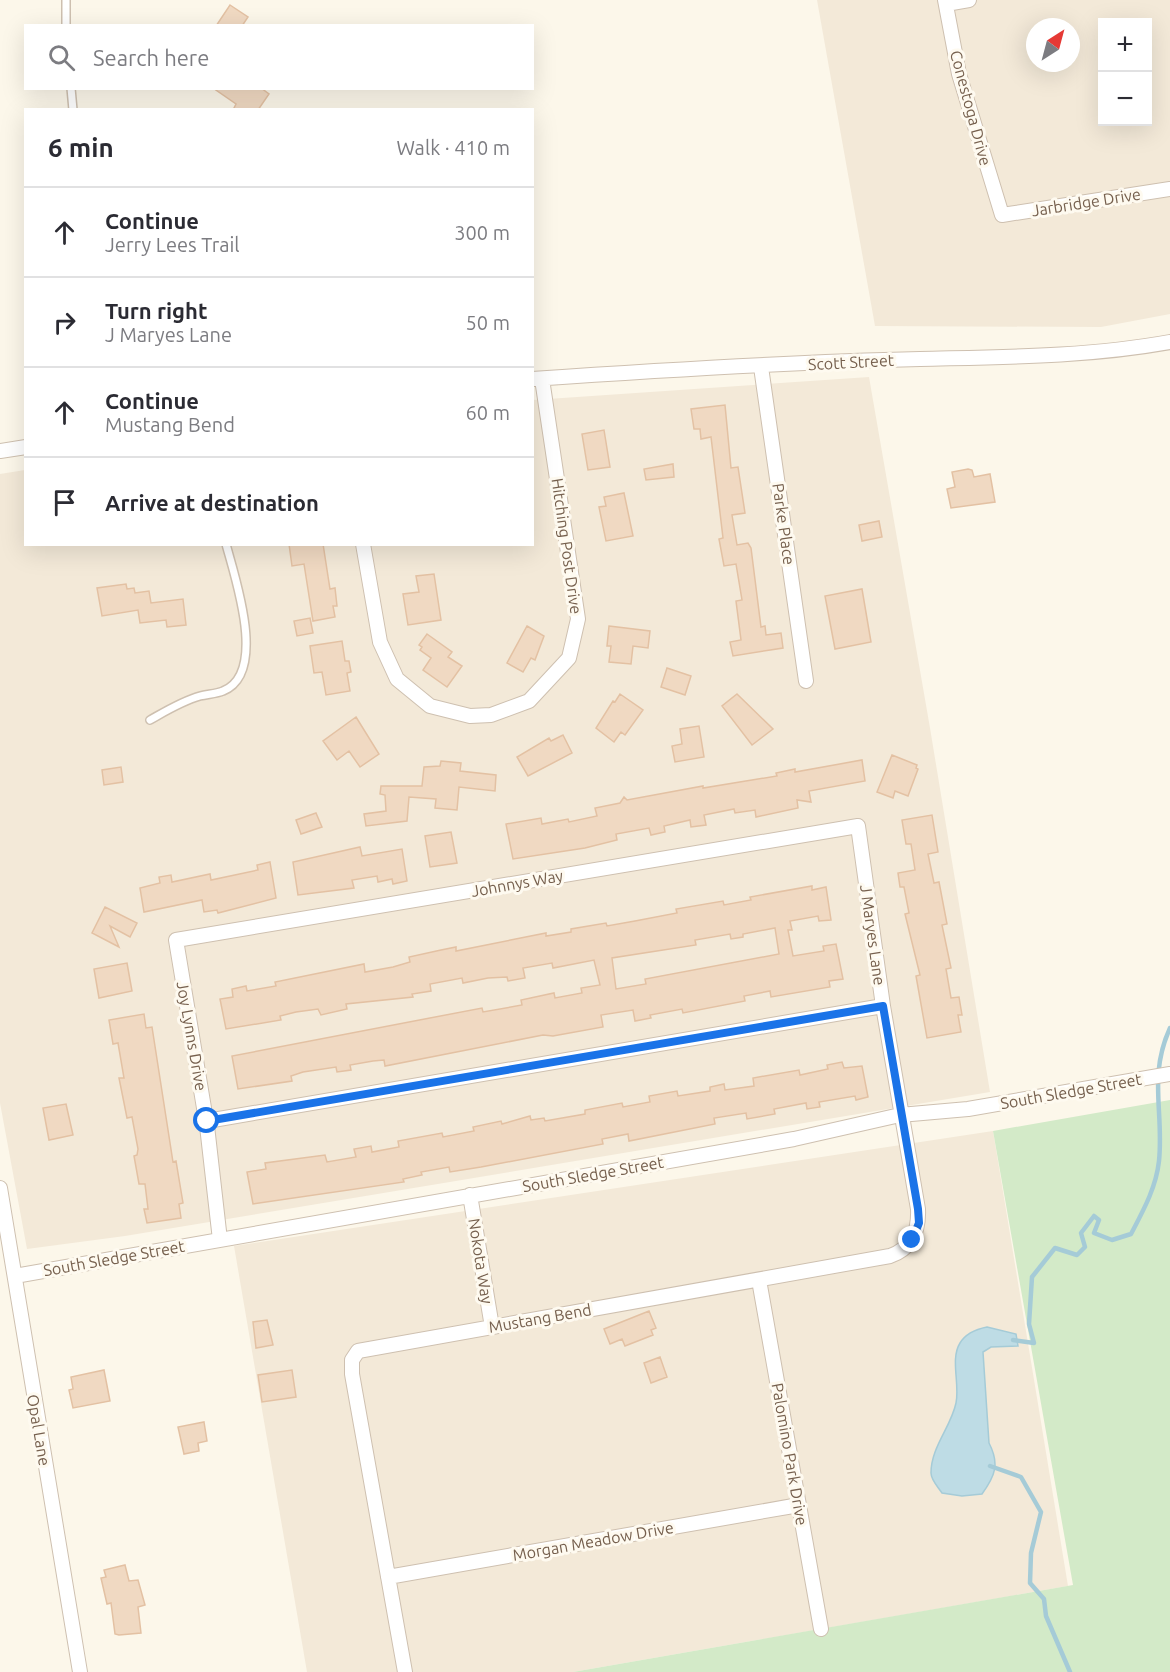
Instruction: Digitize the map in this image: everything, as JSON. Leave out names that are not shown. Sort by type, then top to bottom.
[{"type":"street","points":[[945,2],[969,0]]},
{"type":"street","name":"Conestoga Drive","points":[[945,2],[959,74],[1002,215]]},
{"type":"street","name":"Jarbridge Drive","points":[[1002,215],[1170,189]]},
{"type":"street","name":"Scott Street","points":[[537,379],[919,359],[1001,358],[1082,353],[1170,342]]},
{"type":"street","name":"Parke Place","points":[[761,367],[806,681]]},
{"type":"street","name":"Hitching Post Drive","points":[[363,546],[380,642],[397,679],[430,706],[470,716],[491,715],[529,701],[568,658],[578,619],[537,379]]},
{"type":"street","points":[[0,451],[24,447]]},
{"type":"street","name":"Johnnys Way","points":[[176,940],[858,826]]},
{"type":"street","name":"J Maryes Lane","points":[[858,826],[900,1115]]},
{"type":"street","name":"Joy Lynns Drive","points":[[176,940],[207,1121],[220,1240]]},
{"type":"street","points":[[207,1121],[883,1006]]},
{"type":"street","name":"South Sledge Street","points":[[15,1276],[794,1139],[900,1115],[968,1109],[1169,1074]]},
{"type":"street","name":"Mustang Bend","points":[[405,1672],[352,1374],[352,1360],[363,1349],[890,1257],[906,1248],[919,1223],[900,1115]]},
{"type":"street","name":"Opal Lane","points":[[0,1188],[2,1216],[15,1276],[23,1336],[80,1672]]},
{"type":"street","name":"Nokota Way","points":[[470,1195],[492,1327]]},
{"type":"street","name":"Palomino Park Drive","points":[[759,1280],[821,1629]]},
{"type":"street","name":"Morgan Meadow Drive","points":[[388,1577],[799,1504]]},
{"type":"lane","points":[[66,0],[66,24]]},
{"type":"lane","points":[[71,90],[73,108]]},
{"type":"lane","points":[[150,720],[197,697],[224,691],[240,673],[247,645],[245,624],[226,546]]},
{"type":"shaded area","points":[[817,0],[1170,0],[1170,314],[1101,327],[875,326]]},
{"type":"shaded area","points":[[869,377],[990,1092],[125,1236],[27,1249],[0,1103],[0,474],[24,470],[24,546],[534,546],[534,400]]},
{"type":"shaded area","points":[[993,1131],[1068,1586],[573,1672],[307,1672],[234,1246]]},
{"type":"green space","points":[[1170,1100],[1170,1672],[573,1672],[1073,1585],[993,1131]]},
{"type":"water","points":[[987,1327],[1016,1334],[1018,1346],[991,1347],[983,1352],[989,1443],[994,1457],[995,1470],[982,1494],[962,1496],[942,1493],[931,1473],[934,1454],[956,1403],[957,1349],[969,1334]]},
{"type":"building","points":[[230,5],[248,17],[243,24],[217,24]]},
{"type":"building","points":[[216,90],[264,90],[269,94],[259,108],[234,108],[236,104]]},
{"type":"building","points":[[725,405],[731,468],[738,467],[745,513],[732,515],[737,545],[748,543],[751,548],[761,627],[765,626],[766,635],[781,633],[783,648],[733,656],[730,642],[741,640],[736,601],[742,600],[736,564],[724,566],[719,539],[723,538],[711,437],[701,439],[700,429],[694,429],[691,409]]},
{"type":"building","points":[[604,430],[610,467],[588,470],[582,434]]},
{"type":"building","points":[[673,464],[674,477],[646,480],[644,469]]},
{"type":"building","points":[[972,470],[974,477],[990,474],[995,502],[951,508],[947,489],[955,487],[952,472]]},
{"type":"building","points":[[624,493],[633,536],[606,541],[599,507],[606,506],[604,497]]},
{"type":"building","points":[[879,521],[882,537],[862,541],[859,525]]},
{"type":"building","points":[[289,546],[323,546],[330,589],[335,588],[337,606],[333,606],[335,617],[313,621],[304,564],[292,566]]},
{"type":"building","points":[[434,574],[441,620],[408,625],[403,594],[419,592],[416,576]]},
{"type":"building","points":[[126,584],[127,589],[134,588],[135,593],[149,591],[151,603],[183,599],[186,625],[167,627],[166,620],[140,623],[138,610],[102,616],[97,588]]},
{"type":"building","points":[[862,589],[871,642],[835,649],[825,596]]},
{"type":"building","points":[[310,618],[313,633],[297,636],[294,621]]},
{"type":"building","points":[[527,626],[544,636],[535,660],[531,658],[523,672],[507,663]]},
{"type":"building","points":[[609,626],[650,631],[648,648],[633,646],[631,664],[609,662],[611,646],[607,646]]},
{"type":"building","points":[[427,634],[452,652],[448,657],[462,666],[447,687],[423,670],[431,658],[420,650],[422,647],[419,645]]},
{"type":"building","points":[[342,641],[345,661],[349,661],[351,672],[347,673],[350,691],[326,695],[322,672],[314,673],[310,646]]},
{"type":"building","points":[[667,668],[691,676],[685,695],[661,687]]},
{"type":"building","points":[[620,694],[643,710],[625,735],[621,732],[614,742],[596,728]]},
{"type":"building","points":[[737,694],[773,729],[752,745],[722,706]]},
{"type":"building","points":[[356,717],[379,754],[360,767],[349,751],[337,760],[323,741]]},
{"type":"building","points":[[699,726],[704,757],[675,762],[672,746],[682,744],[680,729]]},
{"type":"building","points":[[563,735],[572,753],[528,776],[517,757],[549,738],[551,741]]},
{"type":"building","points":[[892,755],[917,765],[918,769],[908,796],[895,791],[893,798],[877,792]]},
{"type":"building","points":[[862,760],[865,781],[809,791],[811,802],[797,800],[798,808],[756,817],[755,810],[735,813],[734,809],[704,815],[706,825],[691,827],[690,820],[664,826],[665,832],[651,835],[649,828],[616,834],[617,840],[585,848],[513,859],[506,824],[541,818],[542,824],[568,819],[569,822],[597,816],[595,808],[620,803],[624,797],[627,800],[703,786],[703,788],[777,776],[776,773],[795,769],[795,772]]},
{"type":"building","points":[[441,761],[461,763],[460,771],[496,775],[495,791],[459,787],[457,810],[435,808],[436,799],[409,797],[407,821],[366,826],[364,814],[386,811],[385,795],[380,794],[381,786],[422,786],[424,767],[440,766]]},
{"type":"building","points":[[121,767],[123,782],[104,785],[102,770]]},
{"type":"building","points":[[316,813],[322,827],[301,834],[296,820]]},
{"type":"building","points":[[932,815],[938,852],[928,854],[934,883],[939,882],[947,924],[942,925],[951,968],[946,969],[951,998],[959,997],[962,1015],[958,1015],[961,1032],[927,1038],[916,976],[920,975],[905,914],[909,913],[904,887],[900,887],[898,873],[915,870],[911,844],[906,844],[902,820]]},
{"type":"building","points":[[451,832],[457,863],[430,867],[425,836]]},
{"type":"building","points":[[360,847],[362,856],[402,849],[407,881],[393,884],[392,879],[378,882],[377,876],[352,880],[354,888],[298,895],[293,862]]},
{"type":"building","points":[[270,862],[276,898],[218,913],[217,910],[204,912],[202,900],[144,912],[140,888],[160,883],[159,877],[171,875],[172,882],[210,874],[211,880],[258,870],[257,865]]},
{"type":"building","points":[[812,886],[812,890],[826,887],[831,920],[819,921],[818,916],[790,921],[792,930],[788,930],[793,956],[824,951],[823,946],[836,944],[843,979],[829,981],[830,987],[771,997],[770,991],[744,996],[745,1001],[683,1013],[682,1009],[650,1015],[651,1018],[635,1021],[633,1010],[601,1015],[603,1027],[553,1036],[543,1035],[385,1066],[384,1060],[350,1065],[351,1070],[337,1072],[336,1067],[303,1072],[291,1076],[292,1081],[238,1089],[232,1056],[482,1008],[483,1012],[522,1005],[521,1000],[554,993],[555,998],[582,993],[581,988],[600,985],[594,960],[553,968],[552,963],[523,968],[525,978],[508,981],[507,977],[488,978],[463,983],[462,978],[430,984],[431,991],[412,994],[413,997],[346,1004],[347,1009],[321,1015],[318,1009],[296,1012],[280,1016],[281,1020],[226,1029],[220,999],[233,997],[232,989],[246,986],[247,991],[276,986],[275,982],[364,964],[365,972],[410,962],[409,957],[456,947],[456,951],[546,933],[546,936],[571,932],[571,929],[606,923],[607,926],[677,913],[676,909],[723,901],[724,905],[751,900],[750,897]],"holes":[[[775,928],[779,954],[645,979],[646,984],[616,989],[612,958],[696,945],[695,940],[730,934],[731,939],[743,937],[743,934]]]},
{"type":"building","points":[[105,907],[137,923],[130,937],[110,926],[119,947],[92,933]]},
{"type":"building","points":[[127,963],[132,991],[99,998],[94,969]]},
{"type":"building","points":[[144,1014],[146,1028],[152,1027],[173,1162],[176,1161],[183,1203],[179,1204],[181,1218],[147,1223],[144,1209],[148,1209],[145,1184],[139,1184],[134,1156],[137,1155],[138,1149],[132,1117],[127,1118],[119,1078],[124,1078],[118,1043],[113,1044],[109,1020]]},
{"type":"building","points":[[842,1062],[844,1068],[862,1066],[868,1097],[856,1100],[855,1096],[819,1102],[820,1107],[807,1109],[806,1103],[774,1109],[775,1114],[747,1119],[746,1113],[714,1118],[715,1124],[629,1141],[628,1134],[602,1139],[603,1144],[481,1167],[450,1172],[449,1167],[421,1172],[422,1175],[403,1179],[404,1182],[253,1204],[247,1172],[266,1169],[265,1163],[325,1155],[327,1162],[356,1157],[354,1149],[371,1146],[372,1152],[399,1147],[398,1141],[442,1133],[443,1137],[474,1131],[473,1127],[501,1121],[502,1124],[530,1116],[531,1120],[544,1118],[545,1121],[585,1114],[585,1110],[622,1103],[623,1107],[650,1102],[649,1096],[677,1091],[678,1096],[710,1091],[710,1087],[724,1084],[725,1090],[754,1086],[753,1078],[799,1070],[800,1075],[828,1069],[827,1065]]},
{"type":"building","points":[[66,1104],[73,1135],[49,1140],[43,1108]]},
{"type":"building","points":[[649,1311],[656,1328],[651,1330],[653,1335],[625,1346],[622,1339],[610,1344],[604,1329]]},
{"type":"building","points":[[267,1320],[273,1345],[256,1348],[253,1322]]},
{"type":"building","points":[[660,1357],[667,1377],[651,1383],[644,1363]]},
{"type":"building","points":[[104,1370],[110,1401],[73,1408],[69,1390],[73,1389],[71,1377]]},
{"type":"building","points":[[292,1370],[296,1397],[262,1402],[258,1375]]},
{"type":"building","points":[[204,1422],[207,1441],[198,1443],[199,1451],[184,1454],[178,1427]]},
{"type":"building","points":[[125,1565],[129,1581],[138,1580],[145,1605],[138,1607],[141,1633],[119,1635],[115,1634],[111,1603],[107,1604],[101,1578],[106,1577],[104,1570]]},
{"type":"waterway","points":[[1013,1340],[1034,1343],[1029,1324],[1032,1277],[1055,1248],[1077,1255],[1085,1247],[1081,1233],[1094,1216],[1099,1220],[1094,1233],[1112,1240],[1131,1234],[1140,1217],[1152,1190],[1159,1161],[1158,1078],[1163,1045],[1170,1028]]},
{"type":"waterway","points":[[990,1466],[1021,1477],[1041,1512],[1031,1553],[1030,1583],[1044,1599],[1046,1616],[1070,1672]]},
{"type":"route","points":[[207,1121],[883,1006],[918,1209],[919,1223],[912,1240]]}]
